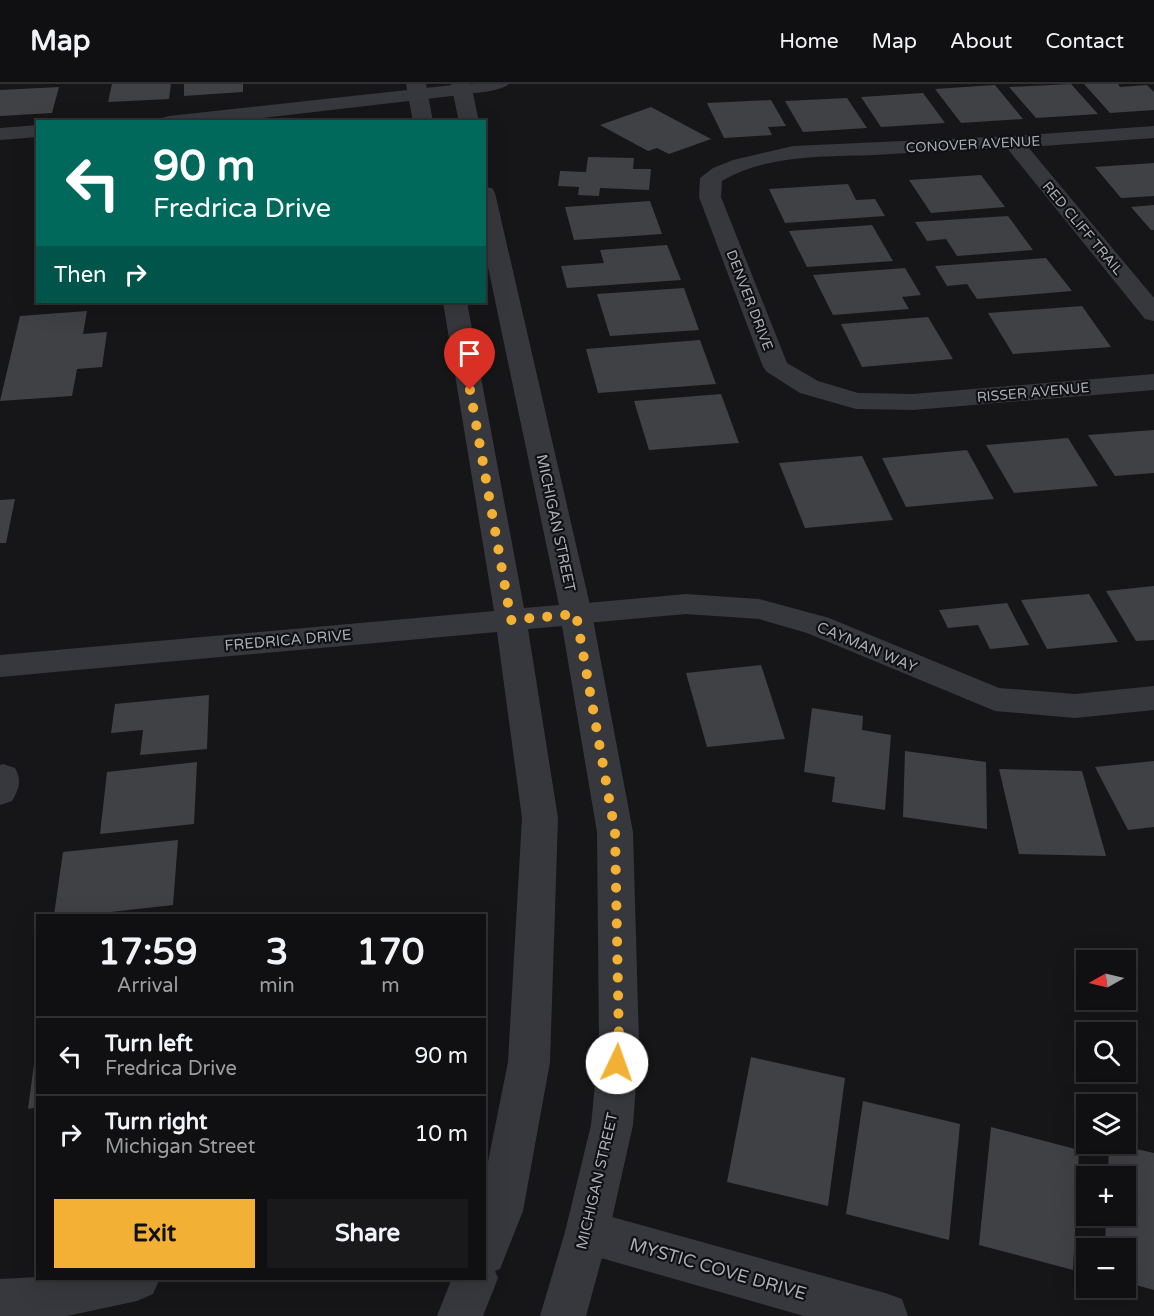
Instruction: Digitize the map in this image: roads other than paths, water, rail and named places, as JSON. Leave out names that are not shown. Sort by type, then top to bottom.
[{"type":"street","points":[[184,120],[417,89],[462,87],[469,120]]},
{"type":"street","points":[[417,89],[423,120]]},
{"type":"street","points":[[0,134],[36,131]]},
{"type":"street","name":"CONOVER AVENUE","points":[[793,152],[1013,142],[1154,132]]},
{"type":"street","name":"RED CLIFF TRAIL","points":[[1013,142],[1154,314]]},
{"type":"street","name":"DENVER DRIVE","points":[[793,152],[763,157],[729,167],[711,178],[710,188],[710,197],[776,367],[808,387],[856,402],[913,402]]},
{"type":"street","name":"MICHIGAN STREET","points":[[486,202],[576,614],[615,832],[619,1043],[612,1125],[587,1233],[563,1316]]},
{"type":"street","points":[[455,303],[511,620],[540,818],[529,1062],[486,1243]]},
{"type":"street","name":"RISSER AVENUE","points":[[913,402],[1154,382]]},
{"type":"street","name":"CAYMAN WAY","points":[[576,614],[686,604],[759,609],[818,625],[995,699],[1075,706],[1154,698]]},
{"type":"street","name":"FREDRICA DRIVE","points":[[0,666],[576,614]]},
{"type":"street","name":"MYSTIC COVE DRIVE","points":[[587,1233],[885,1316]]},
{"type":"street","points":[[0,1302],[31,1301],[128,1280]]},
{"type":"street","points":[[460,1316],[474,1280]]},
{"type":"lane","points":[[462,87],[502,84]]}]
